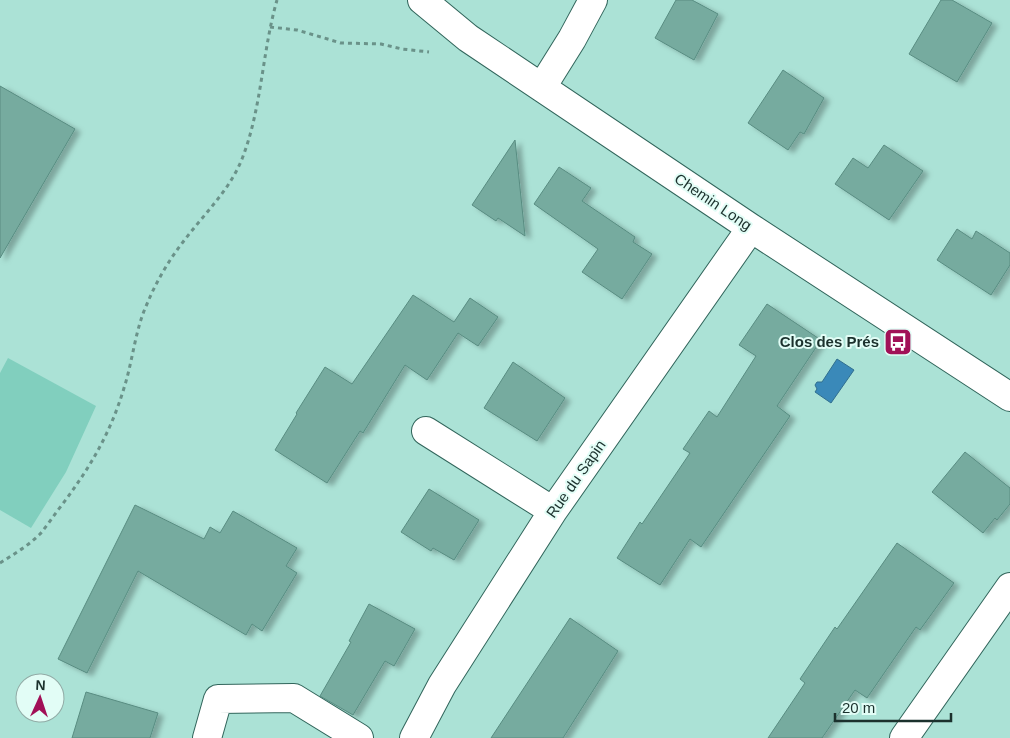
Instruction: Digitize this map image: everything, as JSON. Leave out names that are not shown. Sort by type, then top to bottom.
[{"type":"street","name":"Chemin Long","points":[[422,0],[468,38],[751,228],[1010,397]]},
{"type":"street","points":[[542,87],[594,0]]},
{"type":"street","name":"Rue du Sapin","points":[[414,738],[442,685],[552,511],[751,228]]},
{"type":"street","points":[[426,430],[552,511]]},
{"type":"street","points":[[904,738],[1010,586]]},
{"type":"street","points":[[207,738],[218,699],[294,698],[359,738]]},
{"type":"path","points":[[0,563],[40,534],[93,462],[110,426],[124,387],[146,304],[182,242],[225,191],[242,159],[256,112],[270,27],[277,0]]},
{"type":"path","points":[[270,27],[298,30],[341,43],[381,44],[434,54]]},
{"type":"green space","points":[[8,358],[96,406],[66,472],[31,528],[0,510],[0,373]]},
{"type":"water","points":[[837,359],[854,370],[831,403],[815,392],[817,389],[815,385],[817,382],[822,382]]},
{"type":"building","points":[[676,0],[692,0],[718,14],[694,60],[655,38]]},
{"type":"building","points":[[941,0],[952,0],[992,23],[957,82],[909,54]]},
{"type":"building","points":[[783,70],[824,98],[804,134],[800,132],[788,150],[748,123]]},
{"type":"building","points":[[0,86],[75,129],[0,258]]},
{"type":"building","points":[[515,140],[525,236],[498,218],[496,221],[472,205]]},
{"type":"building","points":[[884,145],[923,171],[889,220],[835,184],[853,158],[868,168]]},
{"type":"building","points":[[559,167],[591,188],[582,201],[635,237],[633,242],[652,254],[622,299],[582,272],[598,249],[534,204]]},
{"type":"building","points":[[957,229],[972,239],[976,231],[1010,253],[1010,265],[991,295],[937,260]]},
{"type":"building","points":[[413,295],[454,322],[470,298],[498,317],[478,346],[458,333],[427,380],[405,365],[363,433],[360,431],[327,483],[275,450],[325,367],[352,384]]},
{"type":"building","points":[[767,304],[821,340],[777,406],[790,416],[701,547],[690,539],[660,585],[617,558],[640,522],[642,524],[690,453],[683,449],[709,411],[717,417],[756,356],[739,345]]},
{"type":"building","points":[[513,362],[565,398],[537,441],[484,408]]},
{"type":"building","points":[[965,452],[1010,488],[1010,504],[983,533],[932,492]]},
{"type":"building","points":[[429,489],[479,520],[454,560],[433,548],[431,551],[401,532]]},
{"type":"building","points":[[135,505],[204,539],[210,527],[220,533],[233,511],[297,548],[286,566],[297,573],[262,631],[252,624],[246,635],[138,571],[87,673],[58,659]]},
{"type":"building","points":[[897,543],[954,583],[920,630],[916,627],[867,698],[855,690],[822,738],[768,738],[805,683],[800,679],[835,627],[837,629]]},
{"type":"building","points":[[369,604],[415,629],[394,666],[385,661],[353,715],[320,696],[351,642],[349,641]]},
{"type":"building","points":[[570,618],[618,651],[563,738],[491,738]]},
{"type":"building","points":[[86,692],[158,713],[150,738],[72,738]]},
{"type":"place","name":"Clos des Prés","points":[[898,342]]}]
